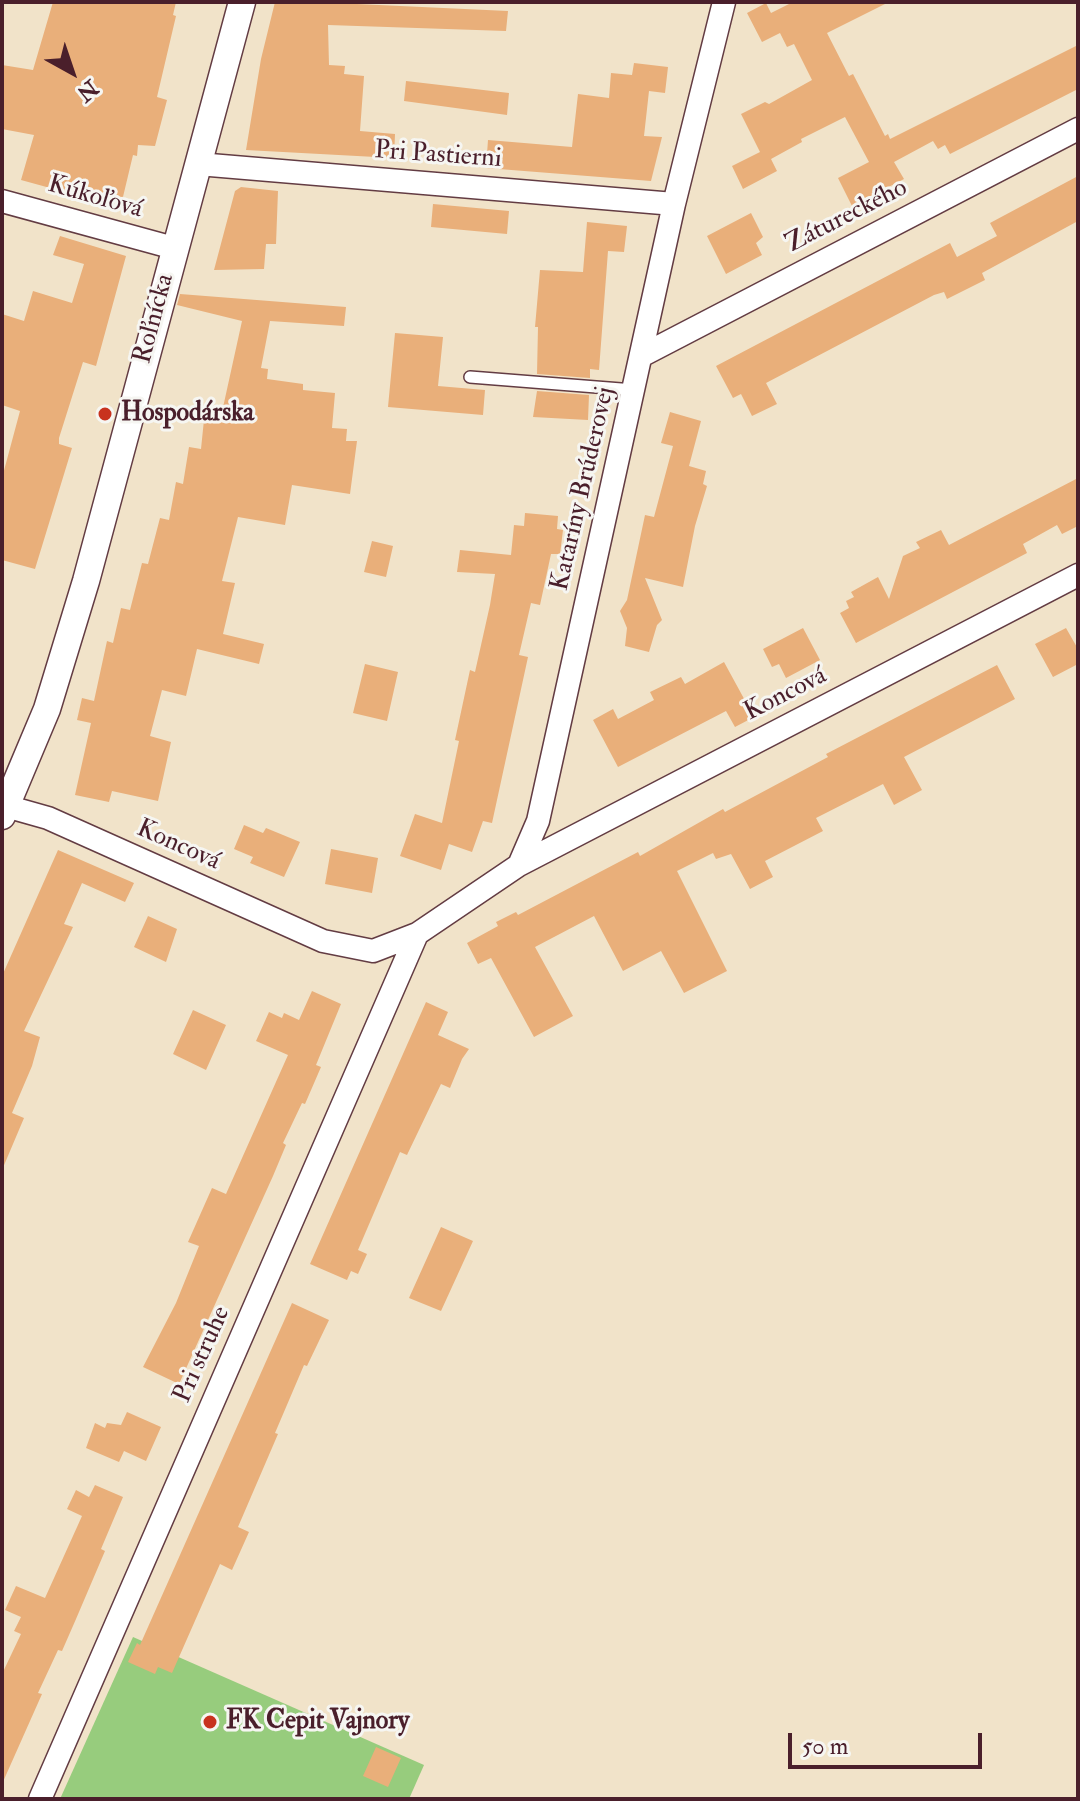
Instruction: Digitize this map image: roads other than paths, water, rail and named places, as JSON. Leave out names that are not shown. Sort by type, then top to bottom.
[{"type":"street","name":"Roľnícka","points":[[3,809],[47,709],[86,581],[242,2]]},
{"type":"street","name":"Kataríny Brúderovej","points":[[519,865],[538,821],[674,204],[724,2]]},
{"type":"street","name":"Zátureckého","points":[[643,355],[1078,129]]},
{"type":"street","name":"Pri Pastierni","points":[[198,164],[674,204]]},
{"type":"street","name":"Kúkoľová","points":[[2,201],[174,248]]},
{"type":"street","name":"Koncová","points":[[519,865],[1078,575]]},
{"type":"street","name":"Koncová","points":[[3,809],[48,818],[323,941],[373,951],[417,934]]},
{"type":"street","points":[[417,934],[519,865]]},
{"type":"street","name":"Pri struhe","points":[[40,1799],[417,934]]},
{"type":"lane","points":[[470,377],[634,390]]},
{"type":"place","name":"Hospodárska","points":[[105,414]]},
{"type":"place","name":"FK Cepit Vajnory","points":[[210,1722]]}]
